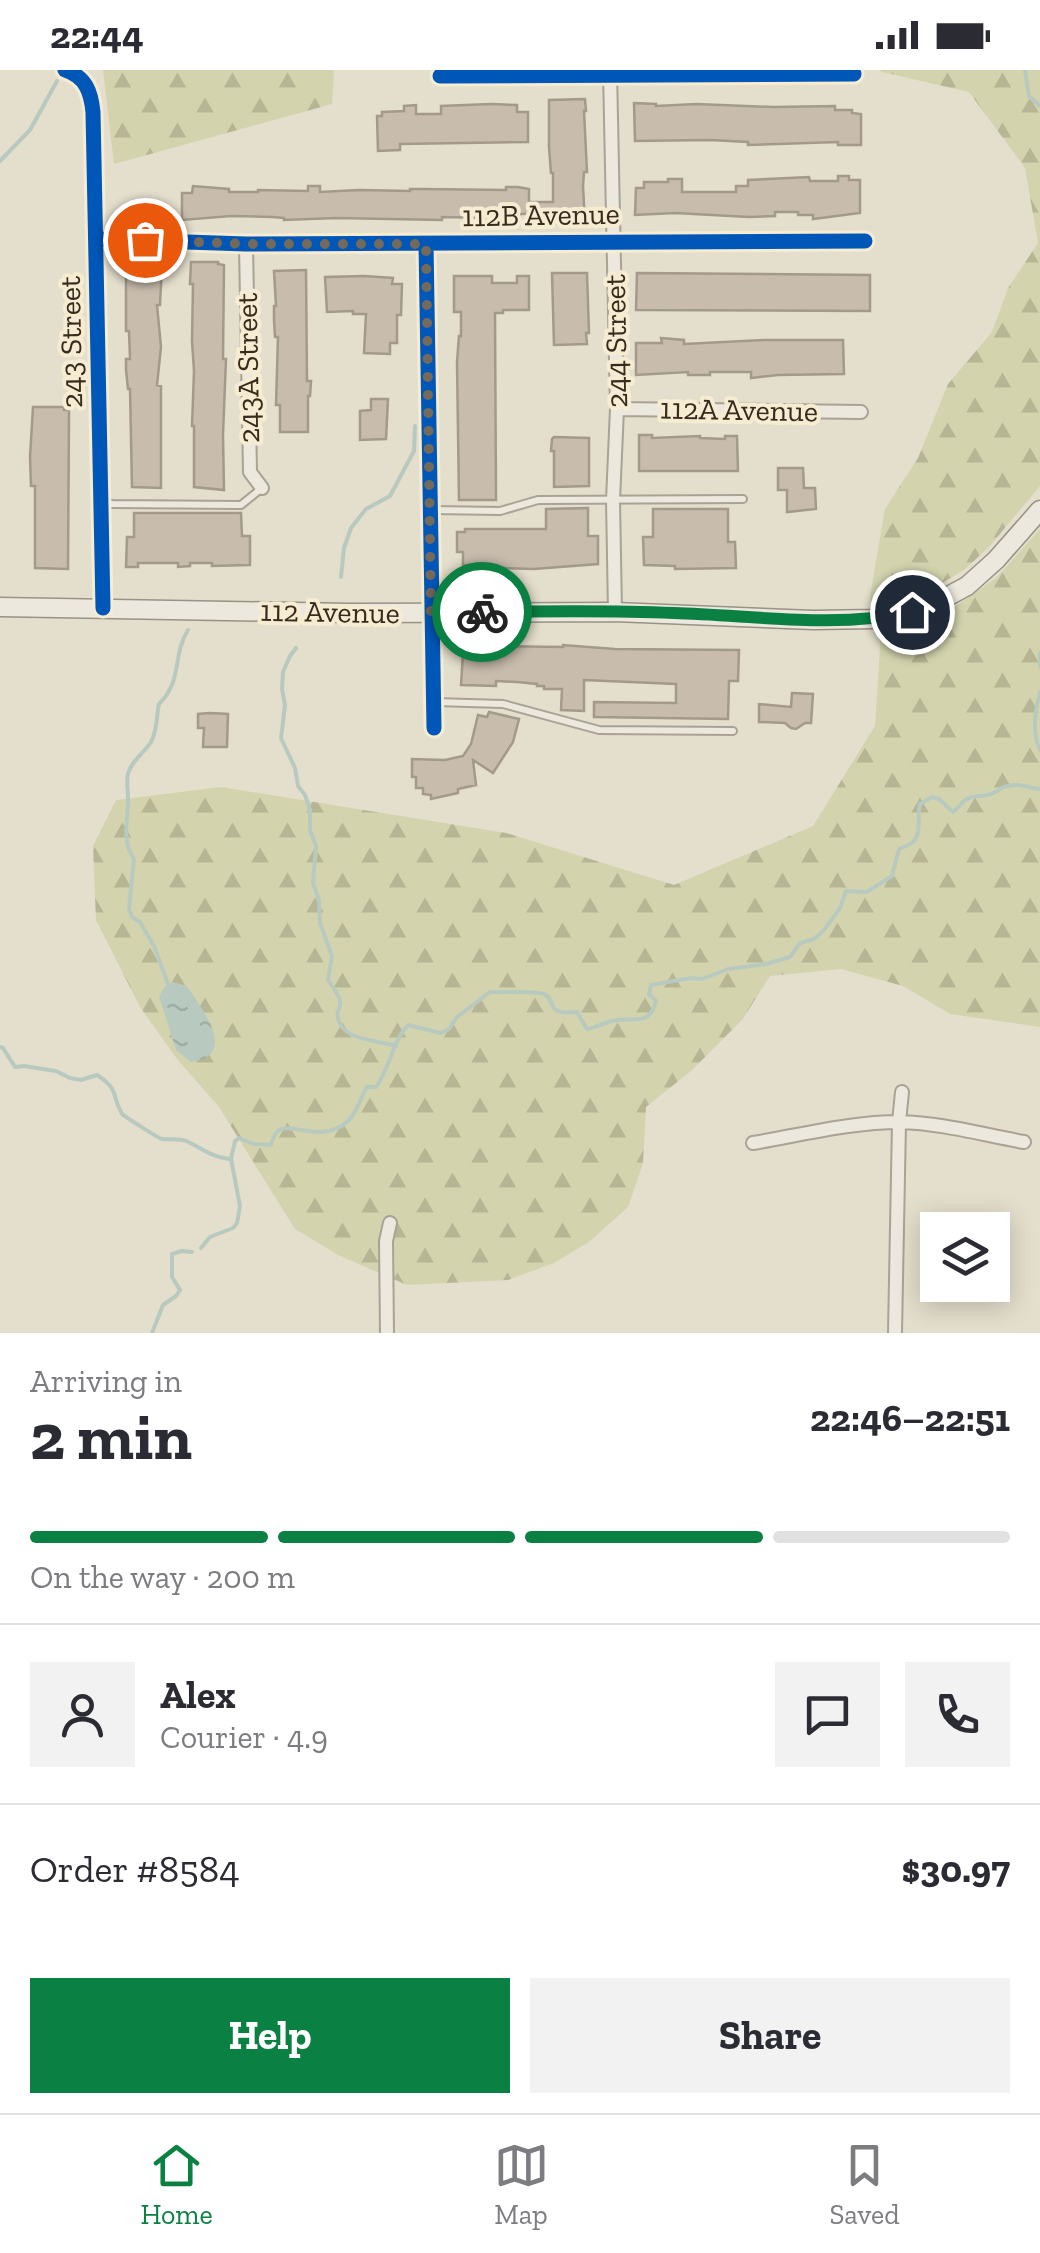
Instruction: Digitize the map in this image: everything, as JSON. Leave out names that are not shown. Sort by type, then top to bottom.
[{"type":"main road","name":"112 Avenue","points":[[0,607],[875,618],[912,612],[967,586],[1040,510]]},
{"type":"street","name":"243 Street","points":[[65,70],[80,78],[92,97],[103,608]]},
{"type":"street","points":[[440,76],[610,72],[854,74]]},
{"type":"street","name":"244 Street","points":[[610,72],[617,409],[613,500],[615,612]]},
{"type":"street","name":"112B Avenue","points":[[98,240],[246,244],[865,241]]},
{"type":"street","name":"243A Street","points":[[246,244],[250,472],[262,488]]},
{"type":"street","points":[[426,244],[434,728]]},
{"type":"street","name":"112A Avenue","points":[[617,409],[861,412]]},
{"type":"street","points":[[895,1333],[902,1092]]},
{"type":"street","points":[[753,1143],[899,1122],[1024,1142]]},
{"type":"street","points":[[386,1333],[386,1241],[390,1223]]},
{"type":"lane","points":[[102,502],[241,505],[262,488]]},
{"type":"lane","points":[[430,510],[500,511],[538,500],[743,499]]},
{"type":"lane","points":[[434,702],[502,704],[599,730],[732,730]]},
{"type":"green space","points":[[103,70],[334,70],[332,104],[114,164]]},
{"type":"green space","points":[[879,70],[1040,70],[1040,486],[989,547],[964,570],[934,588],[901,599],[871,602],[885,509],[918,458],[948,384],[992,332],[1008,288],[1038,243],[1025,168],[969,92]]},
{"type":"green space","points":[[1040,529],[1040,1027],[950,1014],[903,986],[841,969],[770,976],[742,1020],[691,1071],[646,1107],[643,1163],[628,1207],[589,1242],[554,1263],[508,1280],[407,1285],[338,1255],[295,1229],[219,1107],[177,1059],[140,1007],[96,920],[93,846],[116,800],[221,787],[506,833],[674,885],[813,826],[875,726],[881,631],[916,625],[959,604],[996,578]]},
{"type":"water","points":[[172,982],[187,986],[213,1030],[213,1050],[205,1058],[191,1062],[176,1050],[159,997]]},
{"type":"building","points":[[585,99],[585,223],[550,224],[550,213],[442,220],[231,216],[182,220],[182,193],[192,193],[193,186],[229,192],[308,191],[308,186],[320,186],[320,192],[518,187],[529,189],[529,202],[553,202],[549,100]]},
{"type":"building","points":[[634,103],[835,106],[835,110],[861,114],[861,145],[635,141]]},
{"type":"building","points":[[416,105],[416,114],[441,114],[441,106],[517,105],[517,112],[528,112],[528,142],[400,144],[400,150],[378,151],[377,116],[382,116],[382,112],[404,111],[404,106]]},
{"type":"building","points":[[838,176],[860,180],[860,213],[813,219],[813,215],[798,212],[749,217],[635,215],[636,188],[644,188],[644,182],[682,179],[682,192],[736,192],[736,186],[748,186],[748,180],[809,177],[810,181],[838,181]]},
{"type":"building","points":[[191,262],[224,265],[224,490],[194,487]]},
{"type":"building","points":[[126,263],[162,264],[157,305],[161,347],[157,385],[161,386],[161,488],[132,487]]},
{"type":"building","points":[[306,270],[307,381],[311,381],[308,432],[280,432],[274,271]]},
{"type":"building","points":[[552,273],[587,273],[587,344],[554,345]]},
{"type":"building","points":[[637,273],[870,275],[870,311],[636,310]]},
{"type":"building","points":[[454,276],[492,276],[492,283],[517,283],[517,276],[529,276],[529,310],[495,313],[496,500],[459,500],[457,362],[461,312],[454,312]]},
{"type":"building","points":[[325,277],[393,278],[392,284],[402,284],[397,343],[390,343],[390,354],[364,353],[366,314],[327,312]]},
{"type":"building","points":[[661,338],[684,340],[684,344],[843,340],[844,374],[751,378],[751,372],[636,375],[636,343],[662,343]]},
{"type":"building","points":[[371,399],[388,399],[386,439],[360,440],[360,411],[371,410]]},
{"type":"building","points":[[33,407],[69,410],[68,569],[35,568],[35,486],[31,486],[30,457]]},
{"type":"building","points":[[639,435],[725,439],[737,436],[738,471],[639,471]]},
{"type":"building","points":[[554,437],[589,438],[589,486],[554,487]]},
{"type":"building","points":[[778,468],[803,468],[804,488],[815,488],[816,509],[787,512],[787,490],[778,490]]},
{"type":"building","points":[[588,508],[588,536],[598,536],[598,564],[534,569],[474,567],[463,565],[463,552],[457,552],[457,532],[465,529],[546,529],[546,509]]},
{"type":"building","points":[[653,509],[728,509],[728,542],[735,542],[736,568],[644,565],[643,537],[653,537]]},
{"type":"building","points":[[134,513],[241,513],[242,536],[250,536],[250,565],[190,563],[178,567],[178,563],[138,563],[138,567],[126,567],[127,537],[134,537]]},
{"type":"building","points":[[464,637],[497,638],[496,646],[739,650],[738,681],[729,681],[728,719],[594,717],[594,702],[676,703],[676,684],[584,680],[584,711],[561,710],[562,689],[496,681],[496,686],[461,685]]},
{"type":"building","points":[[792,693],[813,694],[811,723],[796,729],[785,723],[759,722],[759,704],[791,707]]},
{"type":"building","points":[[489,712],[519,719],[513,742],[493,773],[473,760],[476,785],[431,799],[431,795],[423,794],[423,788],[416,788],[412,759],[463,756],[471,744],[478,715],[487,717]]},
{"type":"building","points":[[198,714],[228,714],[227,747],[203,747],[204,728],[198,728]]},
{"type":"waterway","points":[[1025,70],[1029,96],[1040,106]]},
{"type":"waterway","points":[[0,161],[30,130],[57,81]]},
{"type":"waterway","points":[[341,577],[351,528],[366,509],[390,496],[414,451],[415,426]]},
{"type":"waterway","points":[[168,984],[154,946],[129,909],[134,859],[126,836],[127,779],[132,765],[153,737],[159,704],[175,677],[188,630]]},
{"type":"waterway","points":[[296,648],[283,672],[281,738],[310,810],[310,830],[316,846],[313,883],[320,923],[332,956],[328,979],[339,998],[338,1018],[346,1031],[396,1046]]},
{"type":"waterway","points":[[1040,653],[1040,667]]},
{"type":"waterway","points":[[1040,692],[1035,721],[1040,750]]},
{"type":"waterway","points":[[201,1248],[210,1237],[237,1223],[240,1206],[231,1159],[235,1141],[239,1138],[271,1145],[275,1134],[283,1129],[327,1131],[347,1122],[367,1087],[376,1087],[408,1025],[441,1033],[490,992],[542,993],[557,1011],[577,1012],[587,1029],[612,1021],[645,1018],[656,1001],[649,994],[651,985],[702,979],[728,969],[766,964],[790,957],[800,943],[814,939],[840,908],[846,891],[867,892],[892,876],[899,849],[913,842],[917,834],[920,804],[932,797],[953,812],[967,799],[1006,786],[1040,789]]},
{"type":"waterway","points":[[0,1047],[15,1067],[56,1071],[81,1080],[97,1075],[112,1089],[122,1114],[141,1127],[162,1139],[183,1140],[229,1159]]},
{"type":"waterway","points":[[152,1333],[163,1305],[180,1290],[172,1277],[172,1254],[192,1252]]},
{"type":"cycle path","points":[[65,70],[86,86],[93,112],[103,608]]},
{"type":"cycle path","points":[[440,76],[854,74]]},
{"type":"cycle path","points":[[97,239],[246,244],[865,241]]},
{"type":"cycle path","points":[[426,244],[434,728]]},
{"type":"way so far","points":[[145,240],[426,244],[431,613],[482,612]]},
{"type":"route","points":[[482,612],[674,612],[813,620],[875,618],[912,612]]}]
